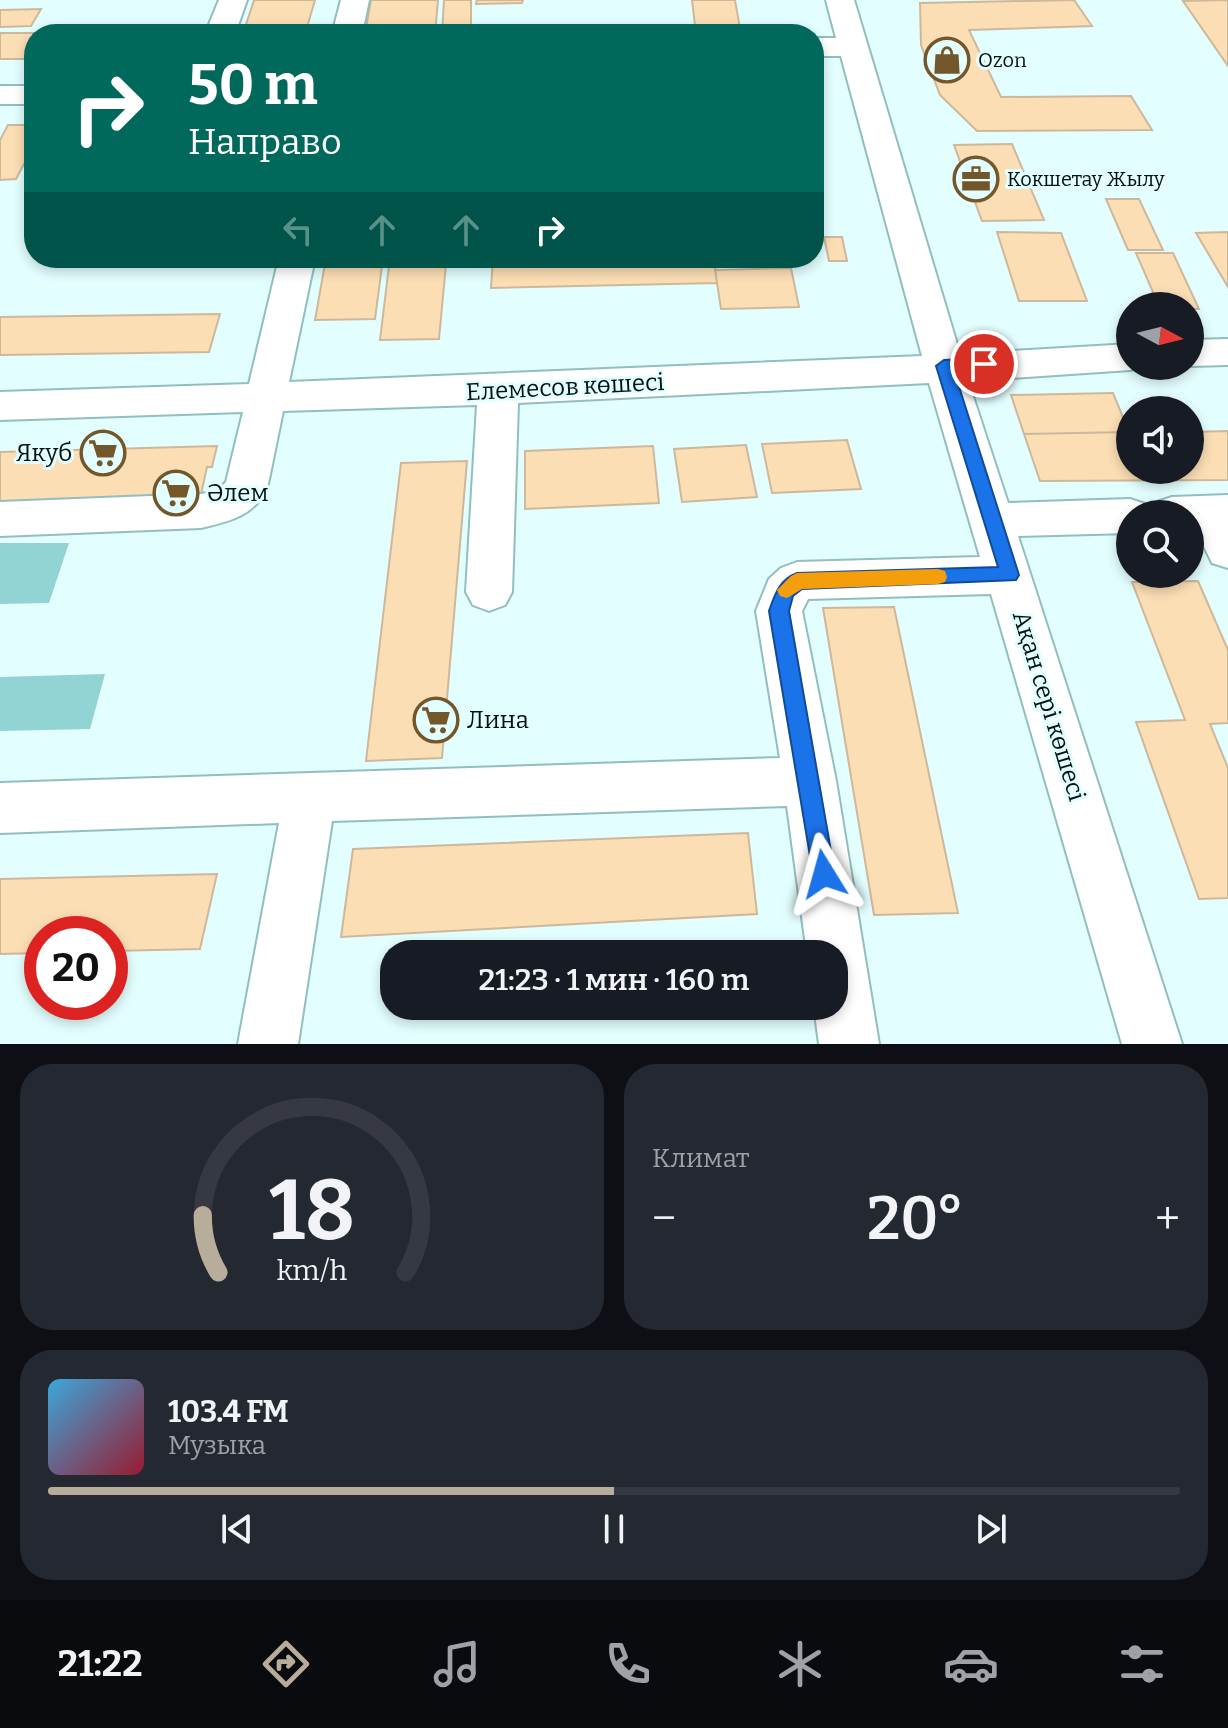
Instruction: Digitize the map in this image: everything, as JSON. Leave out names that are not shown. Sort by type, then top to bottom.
[{"type":"street","points":[[224,24],[233,0]]},
{"type":"street","points":[[349,24],[355,0]]},
{"type":"street","name":"Ақан сері көшесі","points":[[840,0],[834,47],[944,366],[1152,1044]]},
{"type":"street","points":[[0,95],[24,95]]},
{"type":"street","points":[[0,519],[201,511],[230,504],[246,489],[295,268]]},
{"type":"street","points":[[1204,353],[1228,352]]},
{"type":"street","name":"Елемесов көшесі","points":[[0,406],[498,390],[892,372],[944,366],[1116,358]]},
{"type":"street","points":[[489,592],[498,390]]},
{"type":"street","points":[[993,520],[1116,516]]},
{"type":"street","points":[[849,1044],[810,781],[779,611],[785,592],[797,581],[1009,575]]},
{"type":"street","points":[[0,808],[810,781]]},
{"type":"street","points":[[268,1044],[310,797]]},
{"type":"shaded area","points":[[0,543],[69,543],[49,603],[0,604]]},
{"type":"shaded area","points":[[105,674],[90,729],[0,731],[0,677]]},
{"type":"building","points":[[254,0],[315,0],[308,24],[246,24]]},
{"type":"building","points":[[371,0],[438,0],[436,24],[367,24]]},
{"type":"building","points":[[444,0],[471,0],[471,24],[443,24]]},
{"type":"building","points":[[477,0],[523,0],[522,3],[476,4]]},
{"type":"building","points":[[692,0],[735,0],[739,24],[695,24]]},
{"type":"building","points":[[1074,0],[1092,26],[969,30],[1001,97],[1131,96],[1152,130],[977,131],[940,95],[921,45],[920,3]]},
{"type":"building","points":[[1228,0],[1228,66],[1183,1]]},
{"type":"building","points":[[41,9],[32,24],[0,27],[0,10]]},
{"type":"building","points":[[0,33],[24,33],[24,59],[0,59]]},
{"type":"building","points":[[8,125],[24,125],[24,164],[16,179],[0,180],[0,140]]},
{"type":"building","points":[[1012,144],[1044,220],[982,221],[954,145]]},
{"type":"building","points":[[1106,199],[1139,199],[1163,250],[1128,250]]},
{"type":"building","points":[[997,232],[1061,233],[1087,301],[1019,301]]},
{"type":"building","points":[[1228,232],[1228,287],[1196,233]]},
{"type":"building","points":[[824,237],[842,237],[847,261],[829,261]]},
{"type":"building","points":[[1136,253],[1173,253],[1191,292],[1153,292]]},
{"type":"building","points":[[324,268],[382,268],[375,319],[315,320]]},
{"type":"building","points":[[389,268],[446,268],[439,339],[380,340]]},
{"type":"building","points":[[492,268],[715,268],[717,283],[491,288]]},
{"type":"building","points":[[791,268],[799,307],[721,309],[715,270]]},
{"type":"building","points":[[220,314],[209,352],[0,355],[0,317]]},
{"type":"building","points":[[1113,393],[1116,400],[1116,432],[1024,434],[1011,395]]},
{"type":"building","points":[[1228,431],[1228,480],[1204,480],[1204,432]]},
{"type":"building","points":[[1116,432],[1116,481],[1040,481],[1024,434]]},
{"type":"building","points":[[847,440],[861,489],[772,493],[762,444]]},
{"type":"building","points":[[746,445],[757,497],[682,502],[674,449]]},
{"type":"building","points":[[217,446],[212,467],[207,467],[200,499],[0,505],[0,452]]},
{"type":"building","points":[[653,446],[659,503],[525,509],[525,451]]},
{"type":"building","points":[[467,461],[442,758],[366,761],[401,463]]},
{"type":"building","points":[[1134,588],[1201,588],[1228,650],[1228,723],[1210,724],[1228,768],[1228,898],[1199,899],[1136,722],[1185,720]]},
{"type":"building","points":[[894,607],[958,913],[874,915],[823,608]]},
{"type":"building","points":[[748,833],[757,914],[341,937],[353,849]]},
{"type":"building","points":[[217,874],[200,949],[128,951],[128,916],[24,916],[24,953],[0,954],[0,879]]},
{"type":"slow traffic","points":[[787,590],[797,581],[938,577]]},
{"type":"place","name":"Ozon","points":[[947,60]]},
{"type":"place","name":"Кокшетау Жылу","points":[[976,179]]},
{"type":"place","name":"Якуб","points":[[103,453]]},
{"type":"place","name":"Әлем","points":[[176,493]]},
{"type":"place","name":"Лина","points":[[436,720]]},
{"type":"route","points":[[824,874],[779,611],[785,592],[797,581],[1009,575],[944,366],[984,364]]}]
